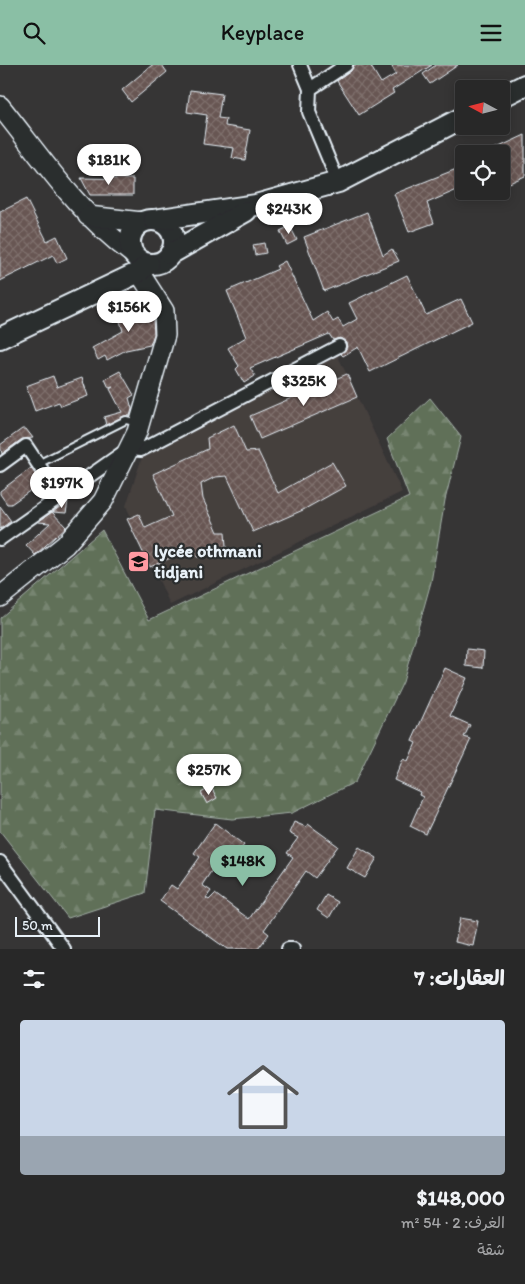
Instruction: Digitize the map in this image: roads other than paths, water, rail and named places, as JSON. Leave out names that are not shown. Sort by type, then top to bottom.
[{"type":"main road","points":[[510,92],[525,85]]},
{"type":"main road","points":[[140,264],[131,249],[130,236],[137,225],[148,221],[256,205],[338,183],[455,122]]},
{"type":"main road","points":[[170,253],[256,205]]},
{"type":"main road","points":[[0,338],[140,264],[161,262],[173,248],[173,235],[166,225],[148,221]]},
{"type":"street","points":[[300,65],[310,89],[309,112],[338,183]]},
{"type":"street","points":[[310,89],[346,65]]},
{"type":"street","points":[[0,106],[88,215],[140,264],[164,311],[165,335],[140,423],[103,501],[65,545],[0,597]]},
{"type":"street","points":[[88,215],[148,221]]},
{"type":"street","points":[[0,539],[128,449],[141,451],[339,346]]},
{"type":"street","points":[[0,465],[26,446],[60,497]]},
{"type":"street","points":[[0,862],[64,949]]},
{"type":"street","points":[[288,949],[293,949]]},
{"type":"lane","points":[[38,464],[126,420],[140,423]]},
{"type":"place","name":"lycée othmani tidjani","points":[[138,561]]}]
